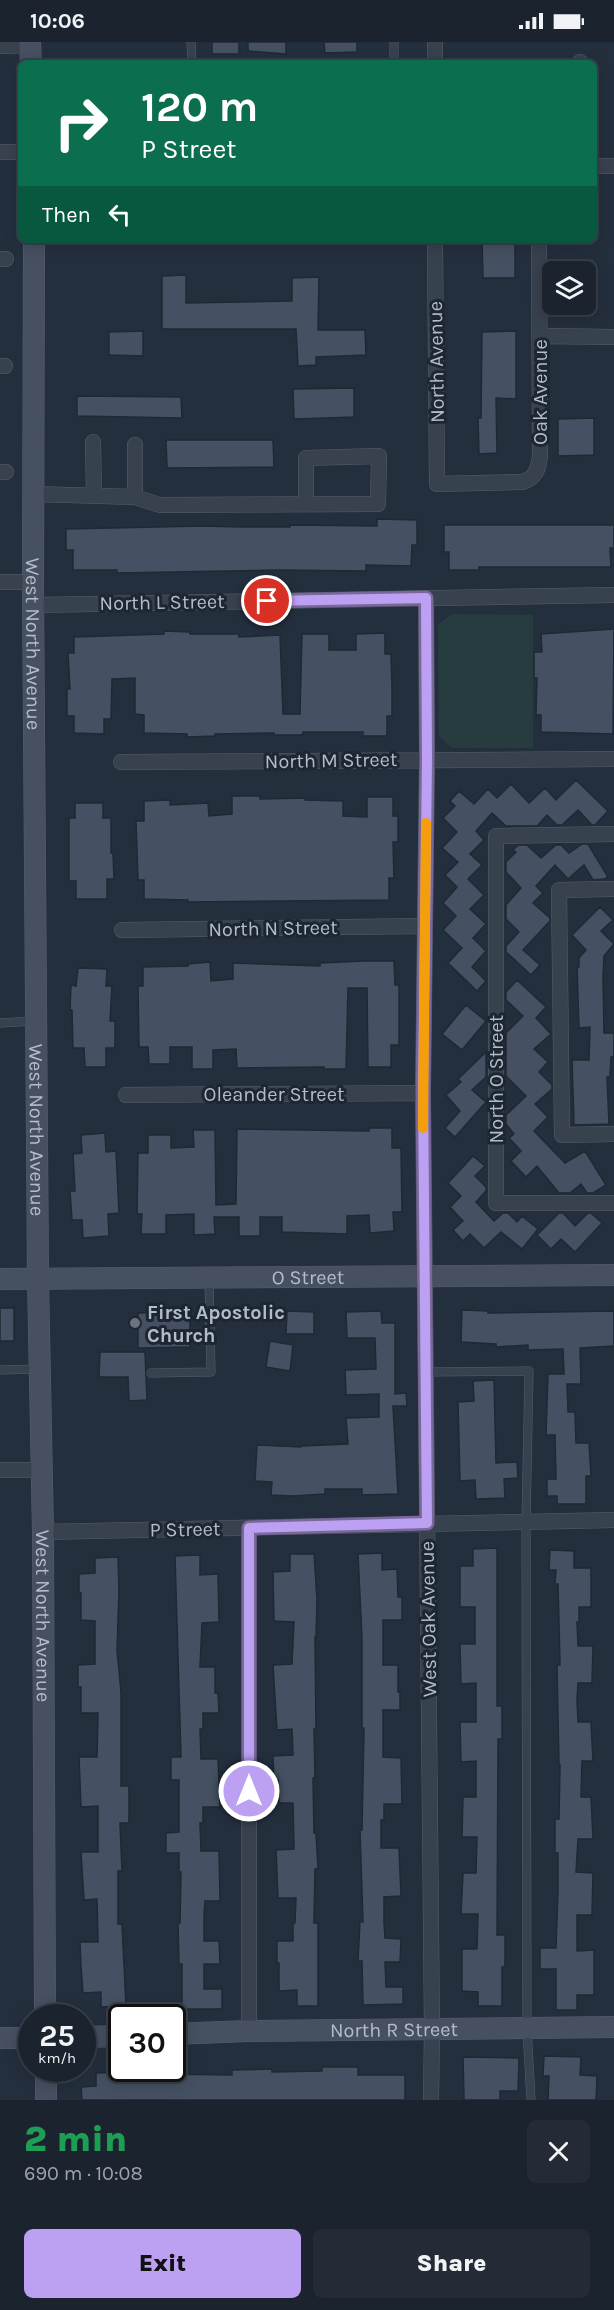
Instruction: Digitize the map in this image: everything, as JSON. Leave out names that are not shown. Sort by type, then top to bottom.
[{"type":"street","points":[[435,42],[435,60]]},
{"type":"street","points":[[0,46],[30,50]]},
{"type":"street","points":[[0,152],[18,152]]},
{"type":"street","points":[[597,166],[614,166]]},
{"type":"street","name":"West North Avenue","points":[[34,243],[33,605],[38,1280],[43,1532],[45,2004]]},
{"type":"street","name":"North Avenue","points":[[435,243],[437,484],[522,482],[531,480],[537,472]]},
{"type":"street","name":"Oak Avenue","points":[[537,472],[540,456],[539,243]]},
{"type":"street","points":[[541,336],[614,337]]},
{"type":"street","points":[[93,442],[94,494]]},
{"type":"street","points":[[135,445],[135,497]]},
{"type":"street","points":[[34,494],[135,497],[160,505],[378,504],[379,456],[306,458],[306,504]]},
{"type":"street","points":[[0,582],[34,582]]},
{"type":"street","name":"North L Street","points":[[33,605],[614,595]]},
{"type":"street","name":"West Oak Avenue","points":[[426,598],[427,759],[423,1093],[431,2100]]},
{"type":"street","name":"North M Street","points":[[121,762],[614,759]]},
{"type":"street","name":"North O Street","points":[[614,834],[496,836],[496,1203],[614,1203]]},
{"type":"street","points":[[614,889],[559,890],[562,1135],[614,1134]]},
{"type":"street","name":"North N Street","points":[[122,930],[425,926]]},
{"type":"street","name":"Oleander Street","points":[[126,1095],[423,1093]]},
{"type":"street","name":"O Street","points":[[0,1279],[614,1275]]},
{"type":"street","points":[[0,1470],[42,1470]]},
{"type":"street","name":"P Street","points":[[43,1532],[614,1520]]},
{"type":"street","points":[[249,1528],[249,2031]]},
{"type":"street","name":"North R Street","points":[[186,2033],[614,2027]]},
{"type":"street","points":[[0,2038],[18,2038]]},
{"type":"street","points":[[46,2082],[46,2100]]},
{"type":"lane","points":[[191,42],[192,60]]},
{"type":"lane","points":[[394,42],[394,60]]},
{"type":"lane","points":[[0,1023],[37,1021]]},
{"type":"lane","points":[[151,1373],[211,1371],[209,1279]]},
{"type":"lane","points":[[0,1370],[40,1370]]},
{"type":"lane","points":[[425,1372],[529,1371],[526,1522],[527,2028],[531,2100]]},
{"type":"green space","points":[[452,614],[533,615],[533,748],[452,748],[439,736],[438,624]]},
{"type":"building","points":[[212,42],[239,42],[239,54],[212,54]]},
{"type":"building","points":[[248,42],[286,42],[286,54],[248,51]]},
{"type":"building","points":[[324,42],[357,42],[357,52],[325,53]]},
{"type":"building","points":[[482,243],[515,243],[515,278],[483,278]]},
{"type":"building","points":[[186,275],[186,303],[292,301],[292,278],[319,277],[318,330],[365,330],[366,355],[316,357],[316,365],[298,366],[296,329],[162,329],[162,276]]},
{"type":"building","points":[[143,331],[143,356],[109,355],[109,332]]},
{"type":"building","points":[[516,331],[516,399],[496,398],[497,453],[479,454],[478,418],[481,418],[482,332]]},
{"type":"building","points":[[354,388],[354,417],[294,419],[293,389]]},
{"type":"building","points":[[77,396],[181,397],[182,418],[77,416]]},
{"type":"building","points":[[594,418],[594,455],[558,456],[558,419]]},
{"type":"building","points":[[166,440],[273,440],[274,467],[167,468]]},
{"type":"building","points":[[377,519],[417,520],[417,545],[412,545],[411,566],[366,565],[366,571],[117,573],[117,570],[73,570],[73,550],[66,550],[66,529],[290,527],[290,525],[377,526]]},
{"type":"building","points":[[444,525],[614,525],[614,548],[610,548],[611,567],[479,567],[479,570],[449,570],[449,552],[444,552]]},
{"type":"building","points":[[614,629],[613,734],[541,732],[541,715],[536,715],[537,678],[534,678],[534,652],[542,652],[541,634]]},
{"type":"building","points":[[164,631],[190,632],[190,634],[239,634],[239,637],[280,635],[283,714],[300,714],[302,634],[329,634],[329,650],[356,650],[356,634],[385,633],[385,654],[391,654],[392,690],[392,716],[387,716],[387,736],[363,736],[363,732],[303,732],[302,735],[215,734],[215,736],[187,737],[187,734],[144,733],[144,715],[135,714],[135,678],[112,679],[111,719],[104,719],[104,734],[74,733],[74,716],[67,716],[67,689],[70,689],[68,653],[74,653],[74,637],[164,634]]},
{"type":"building","points":[[576,780],[608,811],[595,825],[592,825],[578,810],[562,825],[557,825],[547,815],[537,826],[506,826],[492,813],[476,831],[484,840],[470,854],[482,865],[468,879],[484,895],[470,909],[486,924],[473,938],[486,951],[472,967],[486,981],[477,991],[448,963],[462,948],[443,930],[456,916],[443,903],[457,887],[445,875],[458,862],[442,848],[457,832],[443,818],[455,806],[450,801],[459,791],[474,804],[488,789],[497,798],[511,784],[529,803],[545,788],[556,800]]},
{"type":"building","points":[[232,796],[343,801],[343,816],[367,817],[367,797],[393,797],[393,816],[398,816],[398,842],[393,842],[394,878],[389,878],[389,900],[188,902],[188,900],[144,899],[144,880],[138,880],[136,821],[144,821],[144,801],[170,800],[170,805],[208,803],[209,816],[232,814]]},
{"type":"building","points":[[75,803],[103,803],[103,818],[111,818],[114,879],[107,879],[107,899],[76,899],[76,881],[69,881],[69,818],[75,818]]},
{"type":"building","points":[[582,844],[588,844],[608,877],[593,880],[584,865],[568,879],[555,865],[536,886],[543,893],[533,903],[550,918],[550,921],[523,950],[540,965],[531,975],[506,952],[506,946],[519,932],[506,919],[506,905],[521,888],[506,872],[506,862],[516,852],[513,850],[518,845],[527,845],[541,858],[556,845],[561,845],[569,853]]},
{"type":"building","points":[[600,907],[613,920],[601,931],[614,944],[604,956],[603,976],[604,1033],[614,1033],[614,1057],[611,1057],[610,1077],[607,1077],[609,1124],[574,1125],[572,1060],[589,1060],[590,1027],[579,1028],[577,967],[579,967],[579,958],[586,950],[572,935]]},
{"type":"building","points":[[394,961],[395,985],[399,985],[399,1045],[391,1045],[391,1067],[368,1067],[367,988],[348,988],[346,1069],[237,1068],[236,1049],[213,1050],[213,1069],[192,1069],[192,1047],[170,1047],[170,1064],[149,1064],[148,1047],[139,1047],[138,986],[143,986],[143,967],[188,966],[188,964],[210,962],[211,981],[233,979],[233,963],[320,966],[320,963]]},
{"type":"building","points":[[78,968],[107,969],[106,986],[112,986],[110,1021],[115,1021],[115,1048],[106,1048],[106,1067],[85,1067],[84,1048],[73,1048],[71,985],[76,986]]},
{"type":"building","points":[[517,980],[546,1007],[536,1018],[551,1034],[534,1049],[548,1062],[539,1072],[552,1085],[552,1089],[535,1104],[548,1117],[534,1131],[565,1163],[585,1151],[606,1185],[593,1193],[587,1193],[581,1184],[570,1193],[559,1193],[537,1166],[526,1177],[511,1161],[521,1151],[509,1138],[514,1134],[506,1124],[506,1115],[526,1096],[506,1076],[506,1033],[523,1016],[506,1000],[506,992]]},
{"type":"building","points":[[466,1005],[486,1021],[462,1050],[442,1034]]},
{"type":"building","points":[[486,1052],[486,1077],[472,1090],[486,1102],[455,1137],[445,1128],[460,1111],[446,1095],[461,1082],[458,1079]]},
{"type":"building","points":[[369,1128],[392,1128],[392,1148],[401,1148],[402,1212],[393,1212],[394,1231],[370,1233],[369,1215],[347,1216],[347,1234],[282,1232],[282,1217],[260,1217],[260,1236],[239,1236],[239,1217],[214,1217],[215,1234],[194,1235],[194,1214],[166,1215],[166,1234],[141,1234],[142,1214],[137,1214],[138,1153],[148,1153],[148,1135],[171,1135],[171,1148],[194,1147],[193,1130],[215,1130],[216,1205],[236,1204],[237,1129],[369,1131]]},
{"type":"building","points":[[105,1133],[106,1152],[116,1151],[119,1213],[108,1214],[109,1236],[83,1238],[82,1220],[72,1220],[70,1191],[75,1191],[73,1154],[82,1153],[81,1135]]},
{"type":"building","points":[[473,1156],[485,1166],[475,1176],[486,1187],[486,1191],[476,1202],[494,1221],[503,1213],[508,1213],[517,1222],[522,1216],[538,1229],[522,1249],[501,1232],[484,1248],[470,1234],[463,1241],[453,1230],[463,1221],[450,1207],[461,1196],[448,1183]]},
{"type":"building","points":[[559,1213],[563,1213],[575,1226],[588,1213],[602,1223],[575,1252],[561,1239],[551,1249],[537,1235]]},
{"type":"building","points":[[0,1308],[14,1308],[14,1341],[0,1341]]},
{"type":"building","points":[[462,1310],[488,1311],[488,1313],[614,1311],[614,1346],[580,1348],[581,1384],[567,1384],[568,1412],[575,1412],[576,1443],[589,1443],[591,1476],[586,1476],[586,1504],[557,1504],[557,1496],[547,1496],[547,1479],[556,1479],[555,1435],[546,1435],[548,1374],[564,1374],[563,1349],[528,1350],[528,1345],[496,1347],[496,1344],[461,1342]]},
{"type":"building","points":[[287,1311],[314,1312],[314,1334],[286,1334]]},
{"type":"building","points":[[381,1311],[382,1323],[395,1323],[395,1394],[406,1393],[407,1406],[393,1406],[398,1494],[362,1495],[362,1489],[325,1489],[325,1494],[271,1495],[272,1482],[255,1481],[257,1445],[301,1447],[348,1444],[346,1418],[379,1417],[379,1394],[346,1395],[345,1370],[376,1369],[375,1338],[347,1338],[346,1312]]},
{"type":"building","points":[[190,1312],[190,1347],[138,1348],[138,1313]]},
{"type":"building","points":[[270,1341],[293,1345],[290,1371],[266,1367]]},
{"type":"building","points":[[100,1352],[145,1352],[147,1400],[129,1401],[128,1377],[99,1377]]},
{"type":"building","points":[[494,1380],[496,1463],[517,1462],[518,1478],[504,1479],[505,1498],[476,1499],[475,1480],[460,1481],[458,1402],[474,1401],[473,1381]]},
{"type":"building","points":[[497,1548],[497,1706],[502,1706],[502,1739],[498,1739],[497,1935],[505,1935],[505,1967],[502,1967],[502,2006],[478,2006],[478,1992],[462,1991],[462,1949],[477,1949],[478,1914],[461,1914],[463,1873],[476,1873],[477,1837],[462,1837],[463,1797],[476,1797],[476,1761],[461,1762],[460,1722],[476,1722],[476,1683],[461,1684],[460,1644],[475,1644],[475,1607],[460,1607],[460,1566],[473,1566],[473,1549]]},
{"type":"building","points":[[550,1550],[574,1551],[574,1568],[591,1568],[591,1607],[579,1607],[579,1622],[577,1622],[578,1646],[593,1646],[592,1683],[578,1683],[577,1700],[578,1722],[591,1722],[593,1761],[582,1761],[581,1797],[591,1797],[593,1839],[578,1839],[576,1872],[593,1873],[592,1915],[577,1915],[577,1951],[594,1950],[594,1995],[577,1995],[577,2010],[556,2010],[556,1969],[540,1969],[540,1948],[556,1948],[558,1891],[555,1819],[559,1819],[557,1665],[560,1665],[558,1584],[555,1584],[556,1570],[549,1570]]},
{"type":"building","points":[[382,1553],[382,1570],[397,1569],[398,1597],[402,1597],[402,1620],[383,1620],[383,1665],[398,1665],[400,1710],[383,1710],[383,1757],[401,1758],[402,1804],[384,1804],[384,1820],[381,1820],[381,1848],[399,1848],[401,1896],[384,1897],[384,1922],[385,1938],[401,1939],[400,1962],[385,1962],[386,1987],[403,1987],[403,2004],[363,2005],[362,1961],[358,1961],[360,1921],[363,1922],[360,1830],[362,1830],[364,1728],[362,1728],[362,1638],[358,1554]]},
{"type":"building","points":[[290,1554],[314,1554],[317,1599],[315,1778],[313,1778],[314,1833],[316,1833],[318,1868],[315,1869],[314,1923],[318,1923],[318,2006],[297,2006],[297,1990],[279,1991],[279,1963],[277,1963],[277,1941],[293,1941],[296,1898],[278,1898],[276,1850],[294,1849],[293,1803],[279,1803],[278,1780],[274,1780],[273,1756],[293,1755],[292,1729],[277,1730],[273,1665],[292,1664],[294,1622],[274,1621],[273,1572],[290,1571]]},
{"type":"building","points":[[200,1555],[200,1575],[218,1574],[219,1622],[202,1623],[200,1667],[215,1667],[215,1693],[218,1693],[219,1713],[203,1713],[203,1729],[200,1729],[201,1759],[218,1759],[220,1807],[203,1807],[203,1823],[200,1823],[201,1851],[219,1851],[220,1901],[205,1901],[204,1941],[219,1941],[220,1964],[204,1964],[204,1989],[222,1989],[222,2009],[186,2009],[186,2004],[182,2004],[182,1964],[179,1964],[178,1923],[180,1923],[181,1872],[179,1872],[179,1853],[166,1853],[166,1833],[179,1832],[179,1780],[171,1780],[171,1757],[181,1757],[175,1556]]},
{"type":"building","points":[[118,1557],[117,1650],[121,1692],[121,1786],[129,1786],[129,1823],[120,1823],[122,1871],[118,1871],[118,1924],[122,1924],[126,2004],[108,2004],[108,2007],[101,2007],[101,1992],[83,1993],[80,1942],[98,1942],[97,1899],[84,1900],[81,1852],[98,1852],[98,1806],[81,1807],[79,1757],[97,1757],[98,1713],[81,1713],[81,1687],[78,1687],[78,1665],[95,1664],[95,1621],[81,1620],[79,1574],[95,1573],[95,1558]]},
{"type":"building","points":[[544,2056],[581,2057],[580,2075],[597,2076],[596,2100],[548,2100],[549,2076],[543,2076]]},
{"type":"building","points":[[463,2057],[519,2058],[518,2091],[500,2091],[500,2100],[464,2100]]},
{"type":"building","points":[[322,2067],[358,2067],[358,2075],[405,2075],[405,2100],[82,2100],[81,2087],[96,2086],[96,2073],[108,2073],[108,2082],[186,2082],[186,2074],[232,2075],[232,2070],[322,2071]]},
{"type":"slow traffic","points":[[423,1128],[426,823]]},
{"type":"place","name":"First Apostolic Church","points":[[135,1323]]},
{"type":"route","points":[[249,1791],[249,1528],[427,1523],[423,1093],[427,759],[426,598],[267,601]]}]
